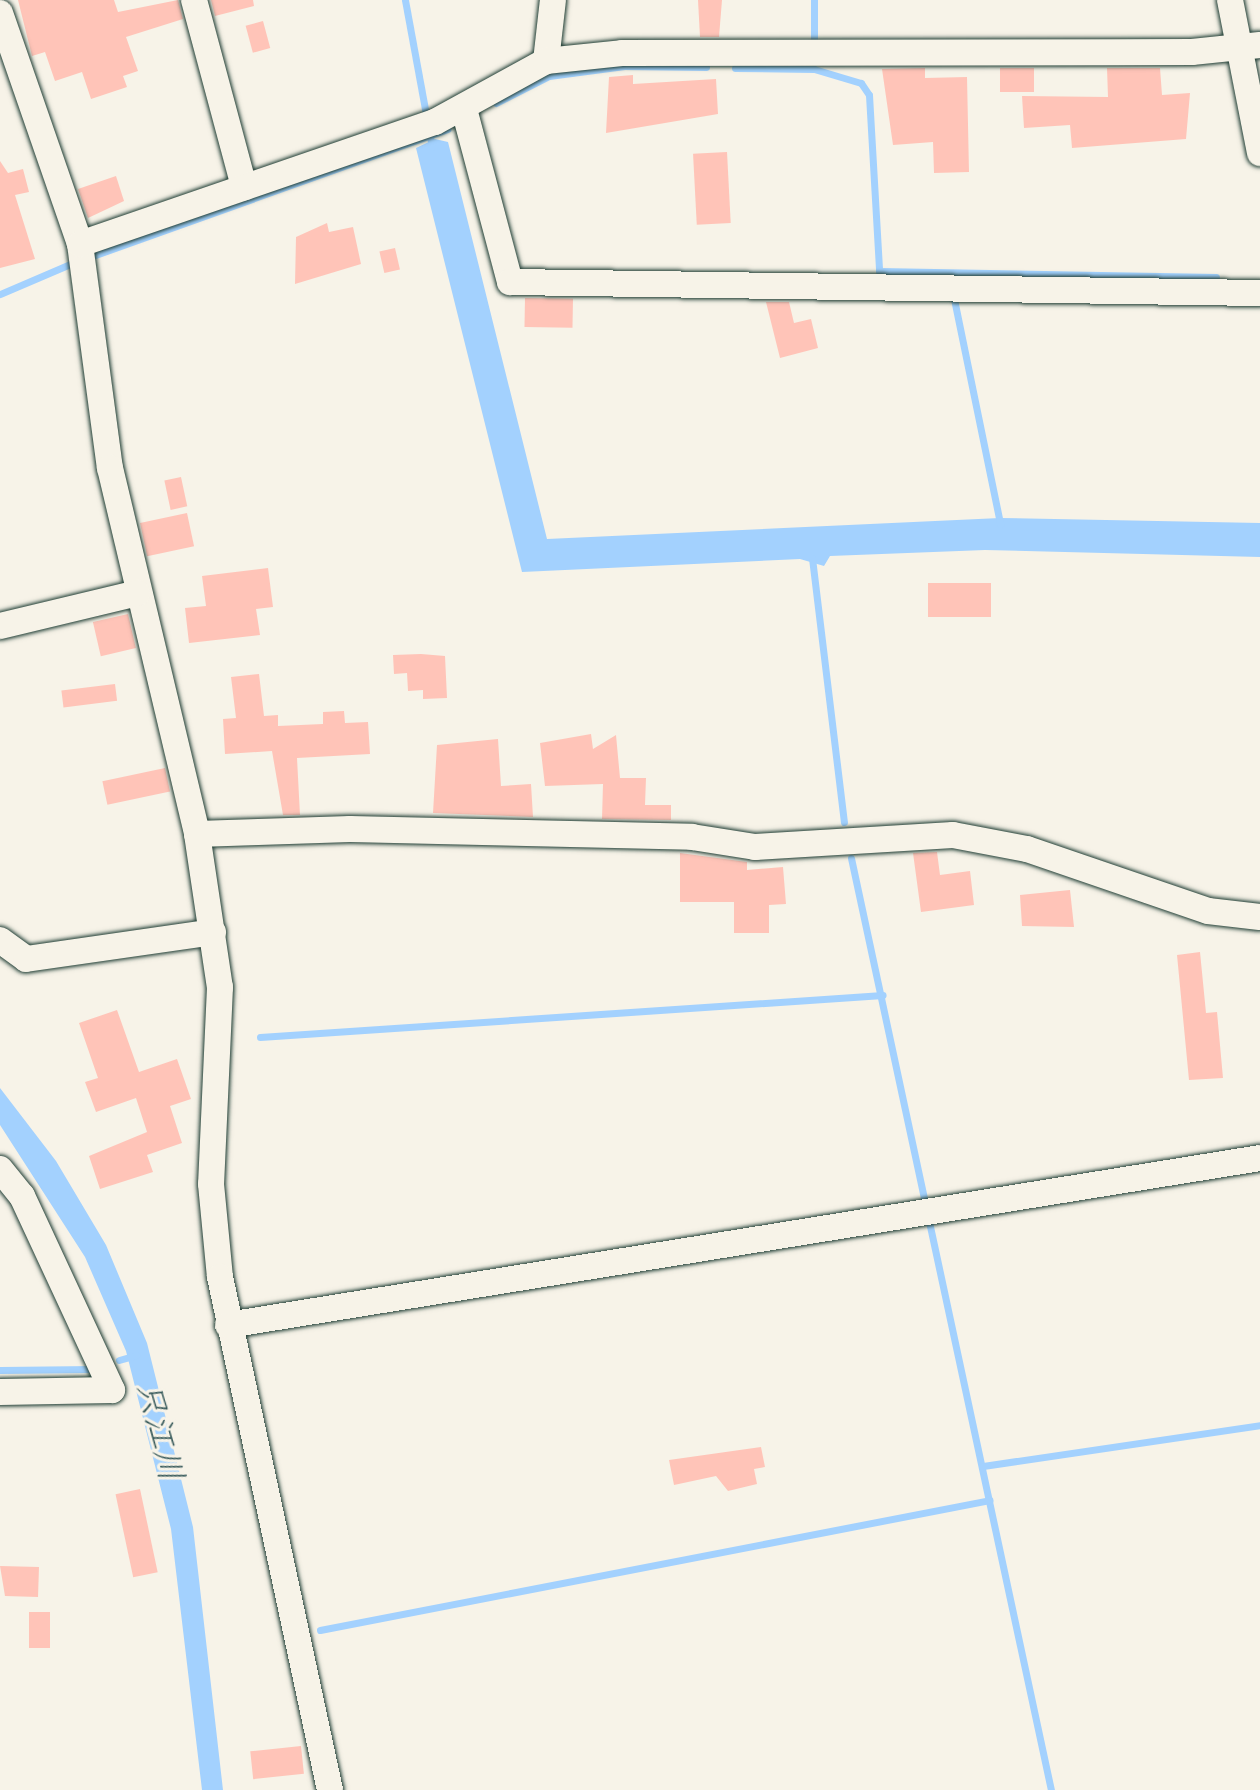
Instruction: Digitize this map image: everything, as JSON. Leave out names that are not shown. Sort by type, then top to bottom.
[{"type":"street","points":[[194,0],[244,187]]},
{"type":"street","points":[[546,61],[553,0]]},
{"type":"street","points":[[1230,0],[1249,45],[1260,153]]},
{"type":"street","points":[[0,13],[81,255],[110,468],[137,593],[154,632],[197,834],[220,987],[211,1184],[228,1325],[330,1790]]},
{"type":"street","points":[[81,255],[244,187],[426,125],[464,109],[490,86],[546,61],[622,53],[1192,52],[1249,45]]},
{"type":"street","points":[[464,109],[510,282],[1260,293]]},
{"type":"street","points":[[0,626],[137,593]]},
{"type":"street","points":[[197,834],[350,829],[692,837],[755,847],[953,835],[1027,849],[1208,911],[1260,917]]},
{"type":"street","points":[[0,940],[26,959],[213,932]]},
{"type":"street","points":[[228,1325],[1260,1158]]},
{"type":"street","points":[[0,1169],[22,1196],[112,1390],[0,1392]]},
{"type":"water","points":[[435,139],[448,142],[547,539],[1000,518],[1260,523],[1260,557],[985,550],[830,556],[824,566],[800,559],[522,572],[416,148]]},
{"type":"water","name":"只江川","points":[[0,1088],[56,1161],[106,1245],[147,1343],[193,1527],[223,1790],[202,1790],[171,1529],[126,1351],[85,1257],[0,1125]]},
{"type":"building","points":[[18,0],[114,0],[118,12],[178,0],[183,19],[126,37],[138,71],[123,76],[127,87],[91,99],[82,72],[55,81],[45,52],[32,56]]},
{"type":"building","points":[[211,0],[253,0],[254,6],[215,16]]},
{"type":"building","points":[[698,0],[722,0],[719,37],[700,37]]},
{"type":"building","points":[[263,21],[270,48],[253,53],[246,26]]},
{"type":"building","points":[[925,68],[925,78],[967,77],[969,172],[934,173],[933,142],[893,145],[882,69]]},
{"type":"building","points":[[1000,68],[1034,68],[1034,92],[1000,92]]},
{"type":"building","points":[[1107,68],[1160,68],[1162,95],[1190,93],[1186,139],[1072,148],[1070,125],[1024,128],[1022,96],[1108,97]]},
{"type":"building","points":[[633,75],[633,84],[716,79],[718,114],[606,133],[609,77]]},
{"type":"building","points":[[727,152],[731,223],[697,225],[693,154]]},
{"type":"building","points":[[0,161],[8,173],[23,169],[29,192],[15,195],[35,259],[0,268]]},
{"type":"building","points":[[116,176],[124,201],[88,218],[78,189]]},
{"type":"building","points":[[327,223],[329,232],[353,227],[361,264],[295,284],[296,237]]},
{"type":"building","points":[[395,248],[400,269],[384,273],[379,252]]},
{"type":"building","points":[[525,298],[573,299],[572,328],[524,327]]},
{"type":"building","points":[[766,302],[789,302],[794,323],[811,319],[818,348],[780,358]]},
{"type":"building","points":[[181,477],[187,506],[171,510],[164,481]]},
{"type":"building","points":[[187,513],[194,546],[147,556],[140,523]]},
{"type":"building","points":[[268,568],[273,607],[256,609],[260,635],[189,643],[185,608],[206,606],[202,576]]},
{"type":"building","points":[[928,583],[991,583],[991,617],[928,617]]},
{"type":"building","points":[[128,614],[136,648],[101,656],[93,622]]},
{"type":"building","points":[[393,655],[445,656],[447,698],[423,699],[423,690],[408,691],[407,673],[394,674]]},
{"type":"building","points":[[259,674],[264,716],[278,715],[278,726],[323,724],[323,712],[344,711],[345,723],[368,722],[370,754],[297,758],[300,815],[283,815],[272,751],[225,754],[223,719],[236,718],[231,677]]},
{"type":"building","points":[[115,684],[117,701],[63,707],[61,691]]},
{"type":"building","points":[[591,734],[593,749],[616,735],[620,778],[646,778],[645,805],[671,805],[671,820],[602,819],[603,784],[545,786],[540,743]]},
{"type":"building","points":[[498,739],[501,786],[531,784],[533,817],[433,813],[437,745]]},
{"type":"building","points":[[165,768],[170,791],[107,805],[102,781]]},
{"type":"building","points":[[937,852],[940,875],[970,871],[974,905],[921,912],[913,853]]},
{"type":"building","points":[[680,853],[747,862],[747,870],[783,867],[786,904],[769,905],[769,933],[734,933],[734,902],[680,902]]},
{"type":"building","points":[[1070,890],[1074,927],[1022,926],[1020,895]]},
{"type":"building","points":[[1200,952],[1206,1013],[1217,1012],[1223,1078],[1189,1080],[1177,955]]},
{"type":"building","points":[[117,1010],[139,1072],[177,1059],[191,1099],[170,1106],[182,1143],[147,1155],[153,1172],[100,1189],[89,1156],[147,1132],[136,1098],[96,1112],[85,1082],[98,1078],[79,1023]]},
{"type":"building","points":[[761,1447],[765,1467],[754,1469],[757,1484],[728,1491],[716,1476],[674,1485],[669,1460]]},
{"type":"building","points":[[140,1489],[158,1572],[133,1577],[116,1494]]},
{"type":"building","points":[[0,1566],[39,1567],[38,1597],[5,1596]]},
{"type":"building","points":[[29,1612],[50,1612],[50,1648],[29,1648]]},
{"type":"building","points":[[301,1746],[304,1774],[253,1779],[250,1751]]},
{"type":"waterway","points":[[405,0],[432,147]]},
{"type":"waterway","points":[[814,0],[814,41]]},
{"type":"waterway","points":[[496,103],[549,76],[624,66],[706,67]]},
{"type":"waterway","points":[[735,68],[814,69],[861,83],[869,95],[879,271],[1216,277]]},
{"type":"waterway","points":[[87,258],[448,129]]},
{"type":"waterway","points":[[0,294],[75,262]]},
{"type":"waterway","points":[[954,299],[1000,524]]},
{"type":"waterway","points":[[812,558],[844,822]]},
{"type":"waterway","points":[[851,858],[1051,1790]]},
{"type":"waterway","points":[[260,1037],[883,995]]},
{"type":"waterway","points":[[119,1360],[136,1355]]},
{"type":"waterway","points":[[0,1370],[94,1369]]},
{"type":"waterway","points":[[983,1466],[1260,1425]]},
{"type":"waterway","points":[[320,1630],[990,1500]]}]
